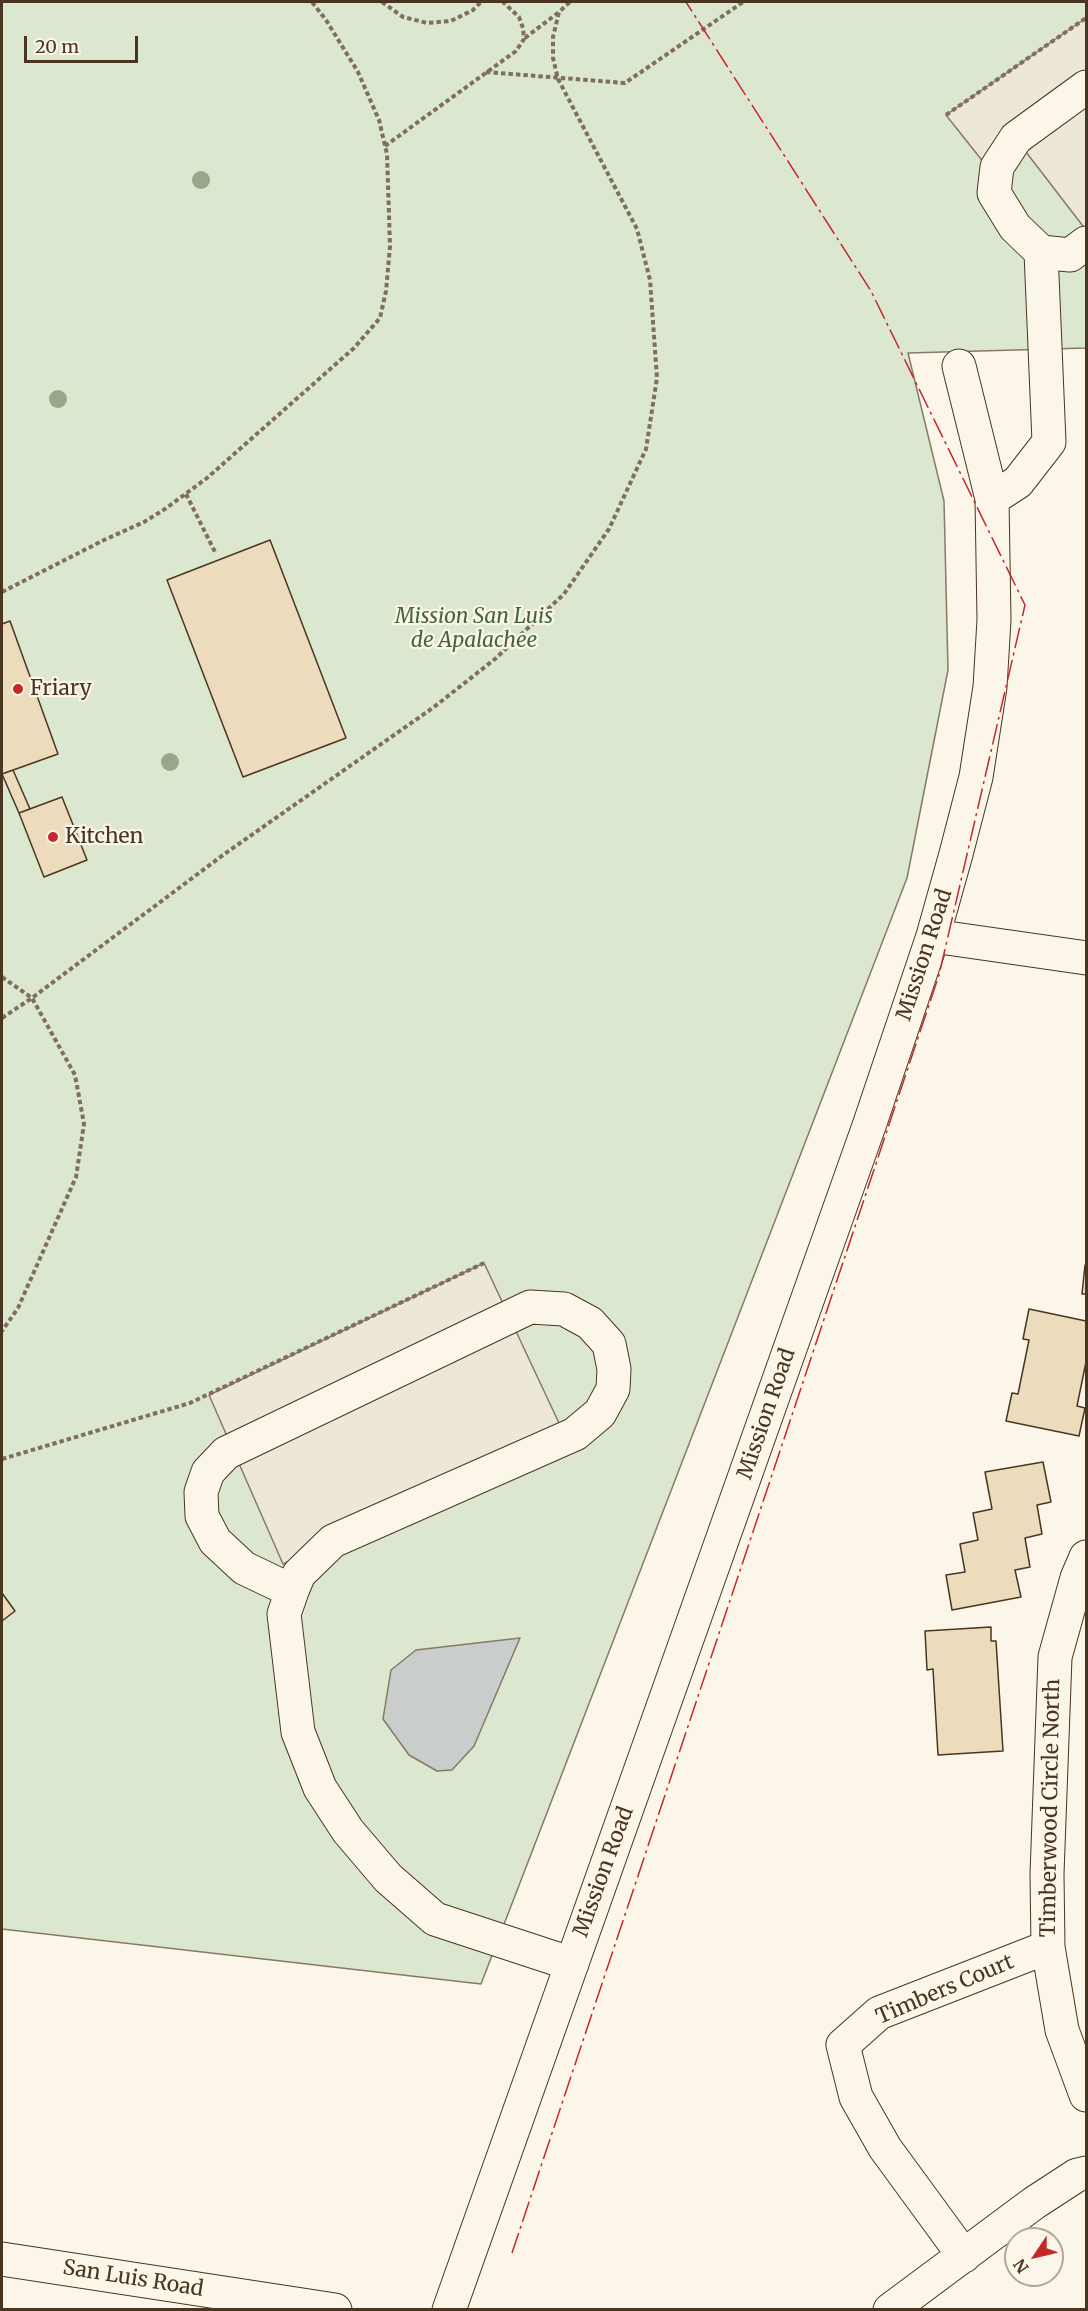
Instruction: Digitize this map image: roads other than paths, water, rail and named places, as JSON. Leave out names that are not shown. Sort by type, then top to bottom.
[{"type":"street","points":[[1086,87],[1016,138],[997,167],[994,192],[1015,227],[1041,252],[1070,255],[1086,243]]},
{"type":"street","points":[[992,499],[1018,482],[1049,442],[1041,252]]},
{"type":"street","name":"Mission Road","points":[[449,2310],[781,1376],[933,936],[976,777],[990,687],[994,620],[992,499],[959,366]]},
{"type":"street","points":[[933,936],[1086,958]]},
{"type":"street","points":[[292,1591],[244,1568],[215,1541],[202,1516],[201,1492],[208,1472],[226,1453],[531,1306],[564,1309],[590,1323],[609,1344],[614,1369],[613,1389],[600,1413],[575,1434],[333,1542],[299,1574],[284,1614],[298,1732],[320,1788],[348,1831],[388,1878],[435,1919],[572,1964]]},
{"type":"street","name":"Timberwood Circle North","points":[[1086,1557],[1077,1578],[1055,1657],[1047,1874],[1048,1947],[1062,2030],[1086,2095]]},
{"type":"street","name":"Timbers Court","points":[[964,2256],[885,2148],[856,2097],[843,2045],[879,2013],[1048,1947]]},
{"type":"street","points":[[890,2310],[1034,2203],[1077,2175],[1086,2173]]},
{"type":"street","name":"San Luis Road","points":[[2,2259],[335,2310]]},
{"type":"place","name":"Friary","points":[[18,689]]},
{"type":"place","name":"Kitchen","points":[[53,837]]},
{"type":"park label","name":"Mission San Luis de Apalachee","points":[[474,629]]}]
